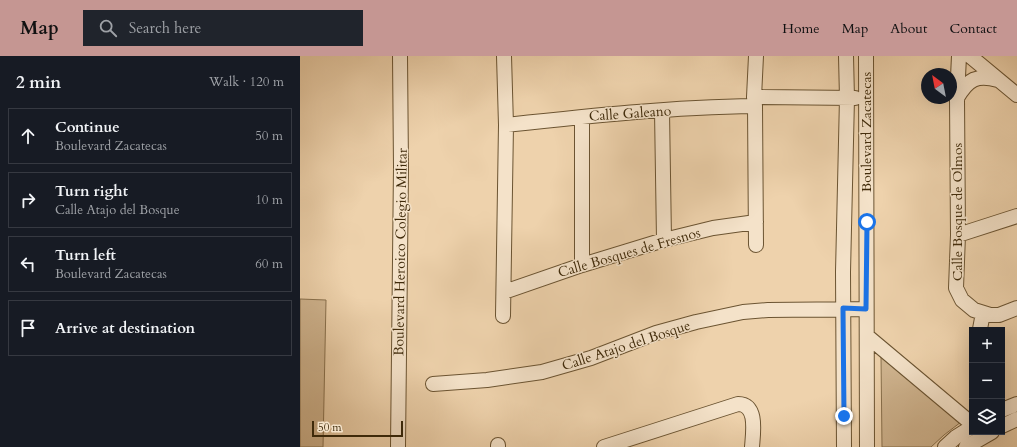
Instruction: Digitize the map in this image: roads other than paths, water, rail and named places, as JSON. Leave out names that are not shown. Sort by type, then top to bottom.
[{"type":"street","name":"Boulevard Heroico Colegio Militar","points":[[398,447],[401,167],[400,56]]},
{"type":"street","points":[[504,56],[506,125],[504,316]]},
{"type":"street","points":[[756,56],[756,245]]},
{"type":"street","name":"Boulevard Zacatecas","points":[[844,447],[843,308],[847,98],[846,56]]},
{"type":"street","name":"Boulevard Zacatecas","points":[[866,56],[866,309],[868,336],[867,447]]},
{"type":"street","name":"Calle Bosque de Olmos","points":[[960,56],[957,98],[958,234],[956,288],[962,300],[974,310],[983,313]]},
{"type":"street","points":[[970,56],[1015,91]]},
{"type":"street","points":[[957,98],[963,87],[977,78],[987,77],[999,80]]},
{"type":"street","name":"Calle Galeano","points":[[506,125],[629,112],[728,106],[755,101],[865,98]]},
{"type":"street","points":[[662,111],[664,240]]},
{"type":"street","points":[[582,117],[582,265]]},
{"type":"street","points":[[958,234],[1017,216]]},
{"type":"street","name":"Calle Bosques de Fresnos","points":[[504,292],[582,265],[664,240],[713,228],[756,222]]},
{"type":"street","name":"Calle Atajo del Bosque","points":[[433,384],[487,380],[542,372],[591,358],[656,333],[696,322],[743,312],[843,308],[866,309]]},
{"type":"street","points":[[980,327],[983,313],[990,315],[998,314],[1017,308]]},
{"type":"street","points":[[868,336],[969,422]]},
{"type":"street","points":[[604,447],[738,404],[748,406],[752,416],[752,447]]},
{"type":"street","points":[[1005,409],[1017,404]]},
{"type":"street","points":[[1005,425],[1017,420]]},
{"type":"street","points":[[945,447],[969,427]]},
{"type":"street","points":[[966,447],[987,435]]}]
